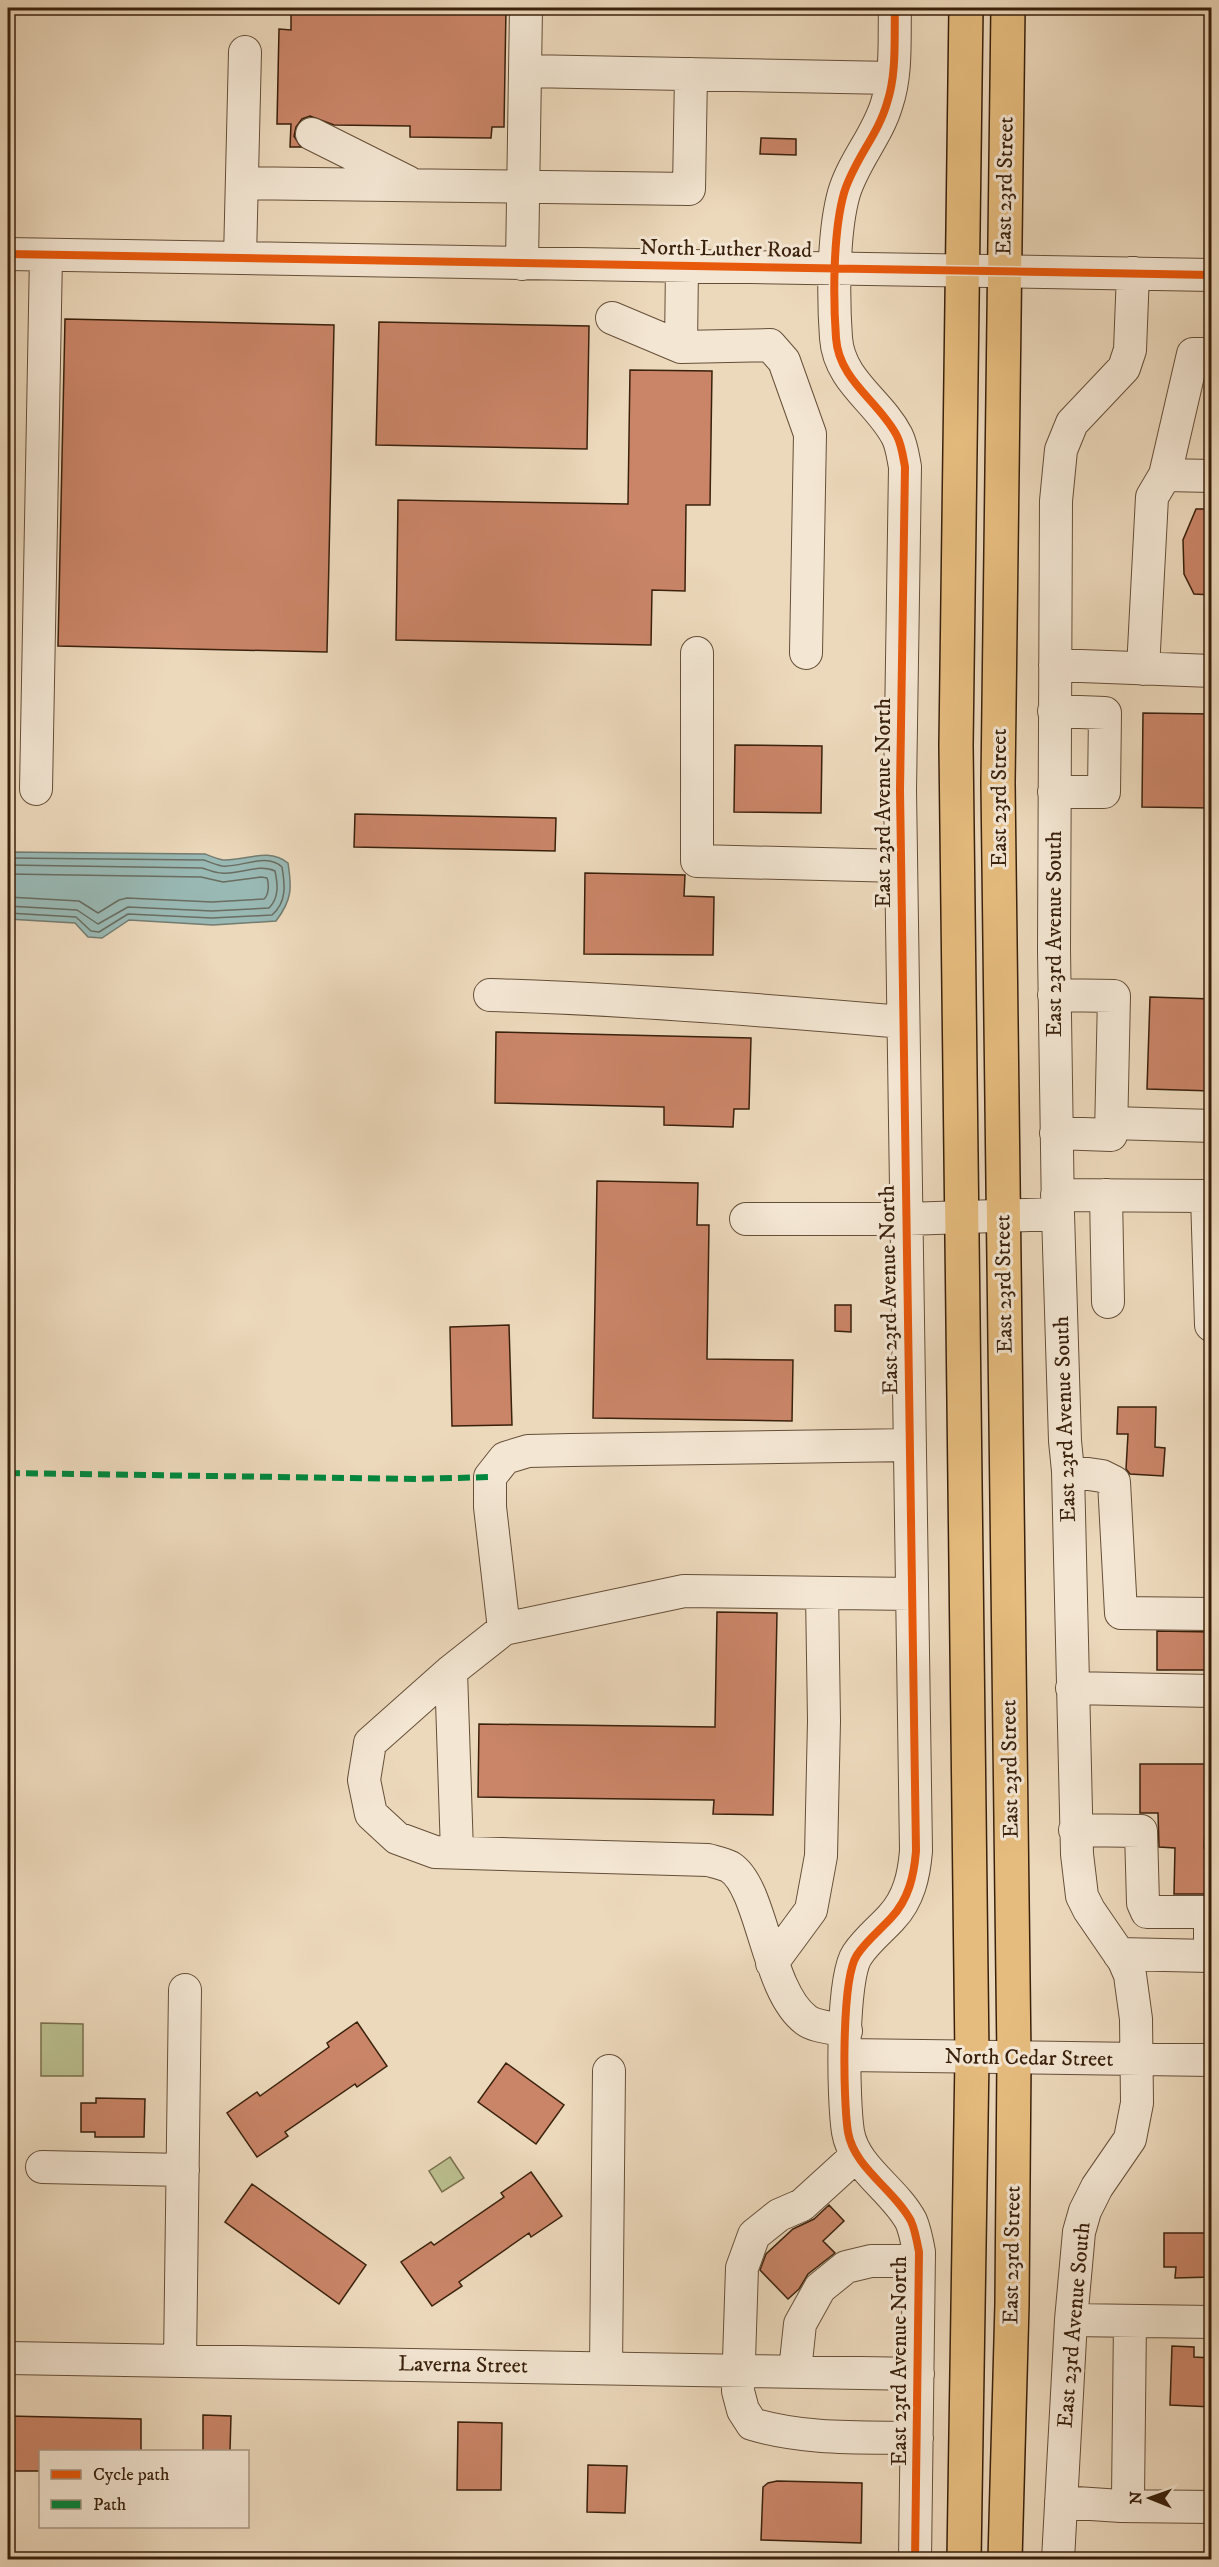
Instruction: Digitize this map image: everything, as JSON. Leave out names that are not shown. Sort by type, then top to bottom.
[{"type":"main road","name":"East 23rd Street","points":[[964,2559],[972,2057],[956,745],[966,8]]},
{"type":"main road","name":"East 23rd Street","points":[[1005,2559],[1012,2296],[1014,2058],[998,772],[1008,8]]},
{"type":"street","points":[[522,264],[526,8]]},
{"type":"street","name":"East 23rd Avenue North","points":[[895,8],[892,78],[888,103],[878,126],[854,167],[844,192],[836,269],[836,338],[841,363],[898,438],[905,467],[901,866],[916,1851],[914,1870],[904,1900],[892,1917],[862,1949],[850,1968],[846,2001],[846,2043],[847,2124],[851,2145],[899,2203],[909,2219],[917,2242],[920,2261],[915,2559]]},
{"type":"street","points":[[240,258],[245,52]]},
{"type":"street","points":[[525,71],[892,78]]},
{"type":"street","points":[[242,183],[689,189],[691,74]]},
{"type":"street","points":[[312,134],[417,186]]},
{"type":"street","name":"North Luther Road","points":[[8,254],[1212,275]]},
{"type":"street","points":[[36,789],[46,255]]},
{"type":"street","points":[[681,347],[682,266]]},
{"type":"street","name":"East 23rd Avenue South","points":[[1058,2559],[1071,2320],[1079,2232],[1085,2211],[1093,2195],[1130,2139],[1137,2103],[1138,2059],[1134,1993],[1130,1975],[1119,1954],[1089,1910],[1078,1880],[1068,1471],[1057,1205],[1054,994],[1056,501],[1061,450],[1072,423],[1124,368],[1127,360],[1130,350],[1133,273]]},
{"type":"street","points":[[612,318],[681,347],[770,345],[784,361],[810,434],[807,653]]},
{"type":"street","points":[[1143,669],[1152,496],[1165,475],[1193,354],[1212,354]]},
{"type":"street","points":[[1165,475],[1212,476]]},
{"type":"street","points":[[697,653],[697,861],[901,866]]},
{"type":"street","points":[[1054,665],[1212,671]]},
{"type":"street","points":[[1054,711],[1105,713],[1104,792],[1054,792]]},
{"type":"street","points":[[1054,994],[1114,996],[1111,1135],[1056,1133]]},
{"type":"street","points":[[490,995],[732,1008],[903,1022]]},
{"type":"street","points":[[1112,1123],[1212,1126]]},
{"type":"street","points":[[746,1220],[1003,1216],[1106,1196],[1207,1196],[1211,1325]]},
{"type":"street","points":[[1106,1196],[1108,1302]]},
{"type":"street","points":[[910,1445],[528,1451],[505,1458],[490,1477],[490,1507],[504,1629],[684,1591],[912,1594]]},
{"type":"street","points":[[1068,1471],[1102,1476],[1114,1482],[1121,1612],[1212,1614]]},
{"type":"street","points":[[772,1963],[811,1910],[821,1856],[822,1593]]},
{"type":"street","name":"North Cedar Street","points":[[504,1629],[451,1671],[370,1743],[364,1780],[371,1814],[397,1838],[435,1852],[708,1860],[730,1868],[744,1884],[772,1963],[790,2000],[806,2021],[846,2043],[972,2057],[1212,2060]]},
{"type":"street","points":[[451,1671],[456,1852]]},
{"type":"street","points":[[1072,1688],[1212,1691]]},
{"type":"street","points":[[1076,1830],[1141,1831],[1143,1903],[1147,1912],[1211,1912],[1210,1956],[1119,1954]]},
{"type":"street","points":[[180,2361],[185,1990]]},
{"type":"street","points":[[606,2368],[609,2072]]},
{"type":"street","points":[[857,2155],[802,2205],[779,2215],[754,2235],[742,2268],[738,2391],[743,2410],[752,2424],[778,2432],[917,2438]]},
{"type":"street","points":[[42,2167],[183,2170]]},
{"type":"street","points":[[795,2371],[800,2324],[820,2288],[846,2267],[871,2261],[920,2261]]},
{"type":"street","points":[[1071,2320],[1212,2322]]},
{"type":"street","points":[[1121,2506],[1128,2498],[1130,2321]]},
{"type":"street","name":"Laverna Street","points":[[8,2358],[918,2374]]},
{"type":"street","points":[[1061,2502],[1121,2506],[1212,2507]]},
{"type":"green space","points":[[41,2023],[83,2024],[83,2076],[41,2076]]},
{"type":"green space","points":[[450,2157],[464,2178],[442,2192],[429,2171]]},
{"type":"water","points":[[8,852],[205,854],[223,860],[272,856],[288,863],[290,894],[276,921],[213,925],[129,920],[102,938],[88,937],[75,923],[8,919]]},
{"type":"building","points":[[291,8],[506,8],[504,127],[492,127],[491,138],[410,137],[410,126],[334,125],[310,116],[302,119],[296,127],[294,136],[301,147],[290,147],[291,124],[277,124],[279,29],[291,30]]},
{"type":"building","points":[[761,138],[796,139],[796,155],[760,154]]},
{"type":"building","points":[[65,319],[334,325],[327,652],[58,646]]},
{"type":"building","points":[[379,322],[589,326],[587,449],[376,445]]},
{"type":"building","points":[[630,370],[712,371],[710,505],[686,505],[685,591],[652,590],[651,645],[396,640],[398,500],[628,504]]},
{"type":"building","points":[[1196,509],[1212,509],[1212,595],[1194,594],[1184,574],[1183,540]]},
{"type":"building","points":[[1143,713],[1212,714],[1212,808],[1142,807]]},
{"type":"building","points":[[735,745],[822,746],[821,813],[734,812]]},
{"type":"building","points":[[355,814],[556,818],[555,851],[354,847]]},
{"type":"building","points":[[585,873],[685,875],[684,896],[714,897],[713,955],[584,954]]},
{"type":"building","points":[[1150,997],[1212,999],[1212,1091],[1147,1089]]},
{"type":"building","points":[[496,1032],[751,1038],[749,1109],[734,1109],[733,1127],[664,1125],[664,1107],[495,1103]]},
{"type":"building","points":[[597,1181],[698,1183],[697,1225],[709,1225],[707,1359],[793,1360],[792,1421],[593,1418]]},
{"type":"building","points":[[835,1305],[851,1305],[851,1332],[835,1331]]},
{"type":"building","points":[[509,1325],[512,1425],[452,1426],[450,1327]]},
{"type":"building","points":[[1118,1407],[1156,1407],[1155,1447],[1165,1448],[1163,1476],[1130,1474],[1126,1469],[1128,1434],[1117,1434]]},
{"type":"building","points":[[717,1612],[777,1613],[773,1815],[713,1814],[714,1800],[478,1797],[479,1724],[715,1727]]},
{"type":"building","points":[[1157,1631],[1212,1632],[1212,1670],[1157,1670]]},
{"type":"building","points":[[1140,1764],[1212,1764],[1212,1813],[1206,1813],[1204,1848],[1212,1848],[1212,1894],[1174,1894],[1175,1848],[1159,1847],[1158,1813],[1140,1813]]},
{"type":"building","points":[[357,2022],[387,2066],[357,2087],[355,2084],[285,2132],[288,2136],[257,2157],[227,2113],[257,2092],[260,2096],[329,2047],[327,2043]]},
{"type":"building","points":[[506,2063],[564,2105],[536,2144],[478,2102]]},
{"type":"building","points":[[96,2098],[145,2099],[144,2137],[95,2137],[95,2132],[81,2132],[81,2103],[96,2103]]},
{"type":"building","points":[[531,2172],[562,2216],[531,2237],[529,2233],[459,2282],[462,2286],[432,2306],[401,2262],[431,2242],[434,2245],[504,2197],[501,2193]]},
{"type":"building","points":[[252,2184],[366,2265],[339,2304],[225,2222]]},
{"type":"building","points":[[829,2205],[844,2221],[823,2241],[835,2253],[808,2274],[799,2289],[788,2299],[760,2270],[766,2254],[793,2229],[814,2219]]},
{"type":"building","points":[[1164,2233],[1212,2233],[1212,2277],[1175,2278],[1176,2267],[1164,2267]]},
{"type":"building","points":[[1172,2346],[1194,2347],[1194,2357],[1212,2358],[1212,2407],[1170,2405]]},
{"type":"building","points":[[203,2415],[231,2416],[230,2450],[203,2450]]},
{"type":"building","points":[[8,2416],[141,2419],[141,2450],[39,2450],[39,2471],[8,2471]]},
{"type":"building","points":[[458,2422],[502,2423],[501,2490],[457,2490]]},
{"type":"building","points":[[588,2465],[627,2466],[625,2513],[587,2512]]},
{"type":"building","points":[[777,2481],[862,2483],[861,2543],[761,2540],[763,2487]]},
{"type":"marked path","points":[[8,1473],[417,1479],[490,1477]]},
{"type":"cycle path","points":[[895,8],[894,56],[890,92],[878,126],[848,181],[840,209],[834,304],[836,338],[844,367],[897,436],[905,467],[900,790],[916,1851],[912,1878],[902,1903],[857,1955],[852,1968],[846,2013],[844,2069],[846,2116],[852,2145],[866,2168],[904,2209],[915,2232],[919,2252],[915,2560]]},
{"type":"cycle path","points":[[8,254],[1212,275]]}]
